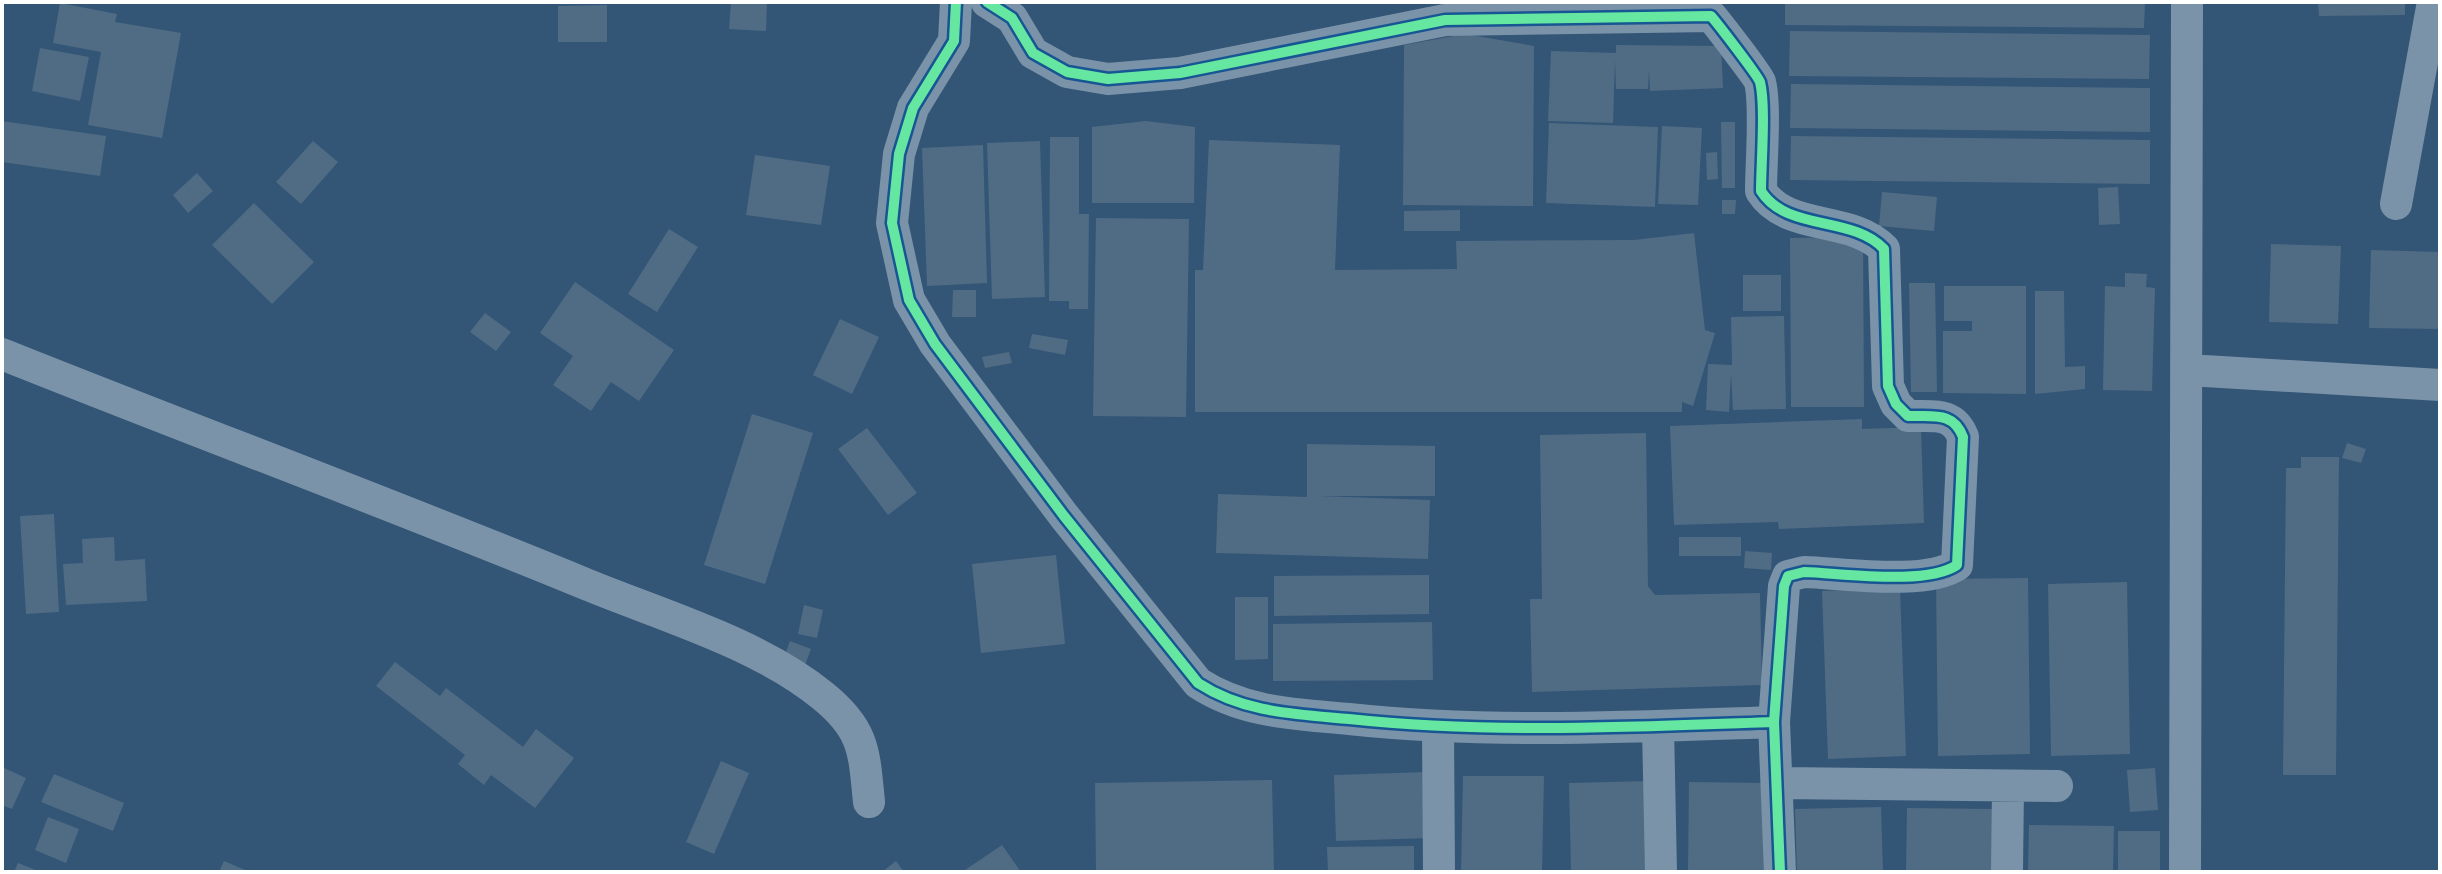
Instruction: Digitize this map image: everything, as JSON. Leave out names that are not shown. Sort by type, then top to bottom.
[{"type":"street","points":[[954,41],[956,2]]},
{"type":"street","points":[[2185,872],[2188,370],[2184,162],[2187,2]]},
{"type":"street","points":[[2396,204],[2433,2]]},
{"type":"street","points":[[1774,722],[1438,729],[1261,710],[1225,701],[1198,683],[1064,516],[935,344],[909,300],[892,223],[899,154],[913,108],[954,41],[1007,7],[1033,53],[1067,72],[1108,79],[1180,73],[1445,20],[1711,16],[1729,34],[1737,52],[1760,81],[1761,191],[1769,203],[1791,214],[1854,231],[1884,249],[1888,386],[1896,404],[1908,416],[1949,417],[1957,422],[1963,437],[1957,565],[1948,571],[1911,576],[1804,572],[1788,576],[1784,586],[1774,722],[1779,783],[1780,872]]},
{"type":"street","points":[[2,354],[468,535],[769,660],[823,696],[852,724],[864,748],[869,802]]},
{"type":"street","points":[[2188,370],[2440,385]]},
{"type":"street","points":[[1658,726],[1661,872]]},
{"type":"street","points":[[1438,729],[1439,872]]},
{"type":"street","points":[[1779,783],[2057,786]]},
{"type":"street","points":[[2007,872],[2008,787]]},
{"type":"building","points":[[731,2],[767,2],[766,31],[729,29]]},
{"type":"building","points":[[1785,2],[2145,2],[2144,28],[1785,25]]},
{"type":"building","points":[[2318,2],[2405,2],[2405,15],[2319,16]]},
{"type":"building","points":[[60,3],[117,14],[115,22],[181,33],[162,138],[88,125],[101,52],[53,43]]},
{"type":"building","points":[[607,5],[607,42],[558,42],[558,6]]},
{"type":"building","points":[[1790,31],[2150,35],[2149,79],[1789,76]]},
{"type":"building","points":[[1465,34],[1534,46],[1533,206],[1403,205],[1404,45]]},
{"type":"building","points":[[1616,45],[1721,46],[1723,88],[1650,91],[1649,70],[1648,89],[1616,89],[1615,60],[1613,123],[1548,121],[1551,51],[1616,53]]},
{"type":"building","points":[[40,48],[89,57],[80,101],[32,91]]},
{"type":"building","points":[[1791,84],[2150,88],[2150,132],[1790,128]]},
{"type":"building","points":[[2,121],[106,136],[100,176],[2,162]]},
{"type":"building","points":[[1146,121],[1195,127],[1194,203],[1092,203],[1092,127]]},
{"type":"building","points":[[1721,122],[1735,122],[1735,188],[1722,188]]},
{"type":"building","points":[[1549,123],[1658,127],[1655,207],[1546,203]]},
{"type":"building","points":[[1662,126],[1702,128],[1698,205],[1658,204]]},
{"type":"building","points":[[1791,136],[2150,140],[2150,184],[1790,180]]},
{"type":"building","points":[[1050,137],[1079,137],[1079,214],[1089,214],[1088,309],[1069,309],[1069,301],[1049,301]]},
{"type":"building","points":[[1209,140],[1340,145],[1335,270],[1457,269],[1456,241],[1634,240],[1694,233],[1705,330],[1715,333],[1693,406],[1682,402],[1682,412],[1195,412],[1195,270],[1203,270]]},
{"type":"building","points":[[313,141],[338,162],[301,204],[276,182]]},
{"type":"building","points":[[1040,141],[1045,297],[992,299],[987,143]]},
{"type":"building","points":[[983,145],[987,283],[927,286],[922,148]]},
{"type":"building","points":[[1717,152],[1718,179],[1707,180],[1706,153]]},
{"type":"building","points":[[755,155],[830,166],[821,225],[746,215]]},
{"type":"building","points":[[197,173],[213,191],[188,213],[173,195]]},
{"type":"building","points":[[2118,187],[2120,224],[2099,225],[2098,188]]},
{"type":"building","points":[[1882,192],[1937,197],[1934,231],[1879,226]]},
{"type":"building","points":[[1722,200],[1736,200],[1735,214],[1722,214]]},
{"type":"building","points":[[254,203],[314,262],[272,304],[212,245]]},
{"type":"building","points":[[1460,210],[1460,231],[1404,231],[1404,211]]},
{"type":"building","points":[[1096,218],[1189,219],[1186,417],[1093,416]]},
{"type":"building","points":[[669,229],[698,247],[657,312],[628,294]]},
{"type":"building","points":[[1863,237],[1864,407],[1791,407],[1790,238]]},
{"type":"building","points":[[2271,244],[2341,246],[2338,324],[2269,322]]},
{"type":"building","points":[[2371,250],[2440,252],[2440,329],[2369,328]]},
{"type":"building","points":[[2125,273],[2147,274],[2146,287],[2155,288],[2152,391],[2103,390],[2105,286],[2125,287]]},
{"type":"building","points":[[1743,275],[1781,275],[1781,311],[1743,311]]},
{"type":"building","points":[[575,282],[674,350],[639,401],[611,382],[591,411],[553,385],[573,356],[540,333]]},
{"type":"building","points":[[1909,283],[1935,283],[1937,392],[1911,392]]},
{"type":"building","points":[[1944,286],[2026,286],[2026,394],[1943,393],[1943,331],[1972,331],[1972,321],[1944,321]]},
{"type":"building","points":[[953,290],[976,290],[976,317],[952,317]]},
{"type":"building","points":[[2035,291],[2064,291],[2065,367],[2085,366],[2085,389],[2035,394]]},
{"type":"building","points":[[485,313],[511,332],[496,351],[470,332]]},
{"type":"building","points":[[1784,316],[1786,409],[1733,410],[1731,373],[1729,412],[1706,410],[1708,364],[1732,365],[1731,317]]},
{"type":"building","points":[[840,319],[879,337],[852,394],[813,375]]},
{"type":"building","points":[[1032,334],[1068,340],[1065,355],[1029,348]]},
{"type":"building","points":[[1009,352],[1012,363],[985,368],[982,357]]},
{"type":"building","points":[[752,414],[813,433],[765,584],[704,565]]},
{"type":"building","points":[[1862,419],[1862,429],[1921,427],[1924,523],[1779,529],[1778,522],[1674,525],[1670,426]]},
{"type":"building","points":[[867,428],[917,493],[888,515],[838,449]]},
{"type":"building","points":[[1646,433],[1648,586],[1655,595],[1760,593],[1762,685],[1532,692],[1530,599],[1542,599],[1540,435]]},
{"type":"building","points":[[2347,443],[2366,449],[2361,463],[2342,458]]},
{"type":"building","points":[[1307,444],[1435,446],[1435,496],[1318,496],[1430,500],[1428,559],[1216,553],[1218,494],[1307,497]]},
{"type":"building","points":[[2301,457],[2339,457],[2336,775],[2283,775],[2286,468],[2301,468]]},
{"type":"building","points":[[54,514],[59,612],[26,614],[20,516]]},
{"type":"building","points":[[114,537],[115,561],[145,559],[147,601],[66,605],[63,564],[83,563],[82,539]]},
{"type":"building","points":[[1679,537],[1741,537],[1741,556],[1679,556]]},
{"type":"building","points":[[1745,551],[1772,553],[1771,570],[1744,568]]},
{"type":"building","points":[[1056,555],[1065,644],[981,653],[972,564]]},
{"type":"building","points":[[1429,575],[1429,614],[1274,616],[1274,576]]},
{"type":"building","points":[[2028,578],[2030,754],[1938,756],[1936,579]]},
{"type":"building","points":[[2127,582],[2130,754],[2051,756],[2048,584]]},
{"type":"building","points":[[1900,588],[1906,756],[1828,759],[1822,591]]},
{"type":"building","points":[[1235,597],[1268,597],[1268,659],[1235,660]]},
{"type":"building","points":[[804,605],[823,610],[817,638],[798,634]]},
{"type":"building","points":[[1432,622],[1433,680],[1273,681],[1273,624]]},
{"type":"building","points":[[790,641],[811,649],[804,668],[783,660]]},
{"type":"building","points":[[395,662],[440,696],[446,688],[523,747],[536,729],[574,758],[535,808],[491,775],[484,785],[458,764],[465,755],[376,686]]},
{"type":"building","points":[[721,761],[749,773],[714,854],[686,842]]},
{"type":"building","points":[[2,767],[26,778],[12,809],[2,805]]},
{"type":"building","points":[[2155,768],[2158,810],[2130,812],[2127,770]]},
{"type":"building","points":[[1427,772],[1429,838],[1336,841],[1334,775]]},
{"type":"building","points":[[54,774],[124,803],[113,831],[41,802]]},
{"type":"building","points":[[1463,776],[1544,776],[1542,872],[1461,872]]},
{"type":"building","points":[[1272,780],[1274,872],[1096,872],[1095,783]]},
{"type":"building","points":[[1650,781],[1652,872],[1571,872],[1569,783]]},
{"type":"building","points":[[1689,782],[1770,783],[1769,872],[1688,872]]},
{"type":"building","points":[[1881,807],[1883,872],[1797,872],[1795,809]]},
{"type":"building","points":[[1907,808],[1993,809],[1993,872],[1906,872]]},
{"type":"building","points":[[48,817],[79,829],[66,863],[35,850]]},
{"type":"building","points":[[2029,825],[2114,826],[2113,872],[2028,872]]},
{"type":"building","points":[[2118,831],[2160,831],[2160,872],[2118,872]]},
{"type":"building","points":[[1002,845],[1021,872],[962,872]]},
{"type":"building","points":[[1414,846],[1414,872],[1328,872],[1327,847]]},
{"type":"building","points":[[224,861],[250,872],[219,872]]},
{"type":"building","points":[[896,861],[904,872],[882,872]]},
{"type":"building","points":[[18,863],[41,872],[14,872]]},
{"type":"cycle path","points":[[956,2],[954,41],[913,108],[899,154],[892,223],[909,300],[935,344],[1064,516],[1198,683],[1233,701],[1270,710],[1402,724],[1561,728],[1774,722]]},
{"type":"cycle path","points":[[987,2],[1012,18],[1033,53],[1067,72],[1108,79],[1180,73],[1445,20],[1711,16],[1760,82],[1763,120],[1761,191],[1772,204],[1787,213],[1855,231],[1871,238],[1884,249],[1888,386],[1896,404],[1908,416],[1948,419],[1963,437],[1957,565],[1943,571],[1905,577],[1804,572],[1788,576],[1784,586],[1774,722],[1780,872]]}]
